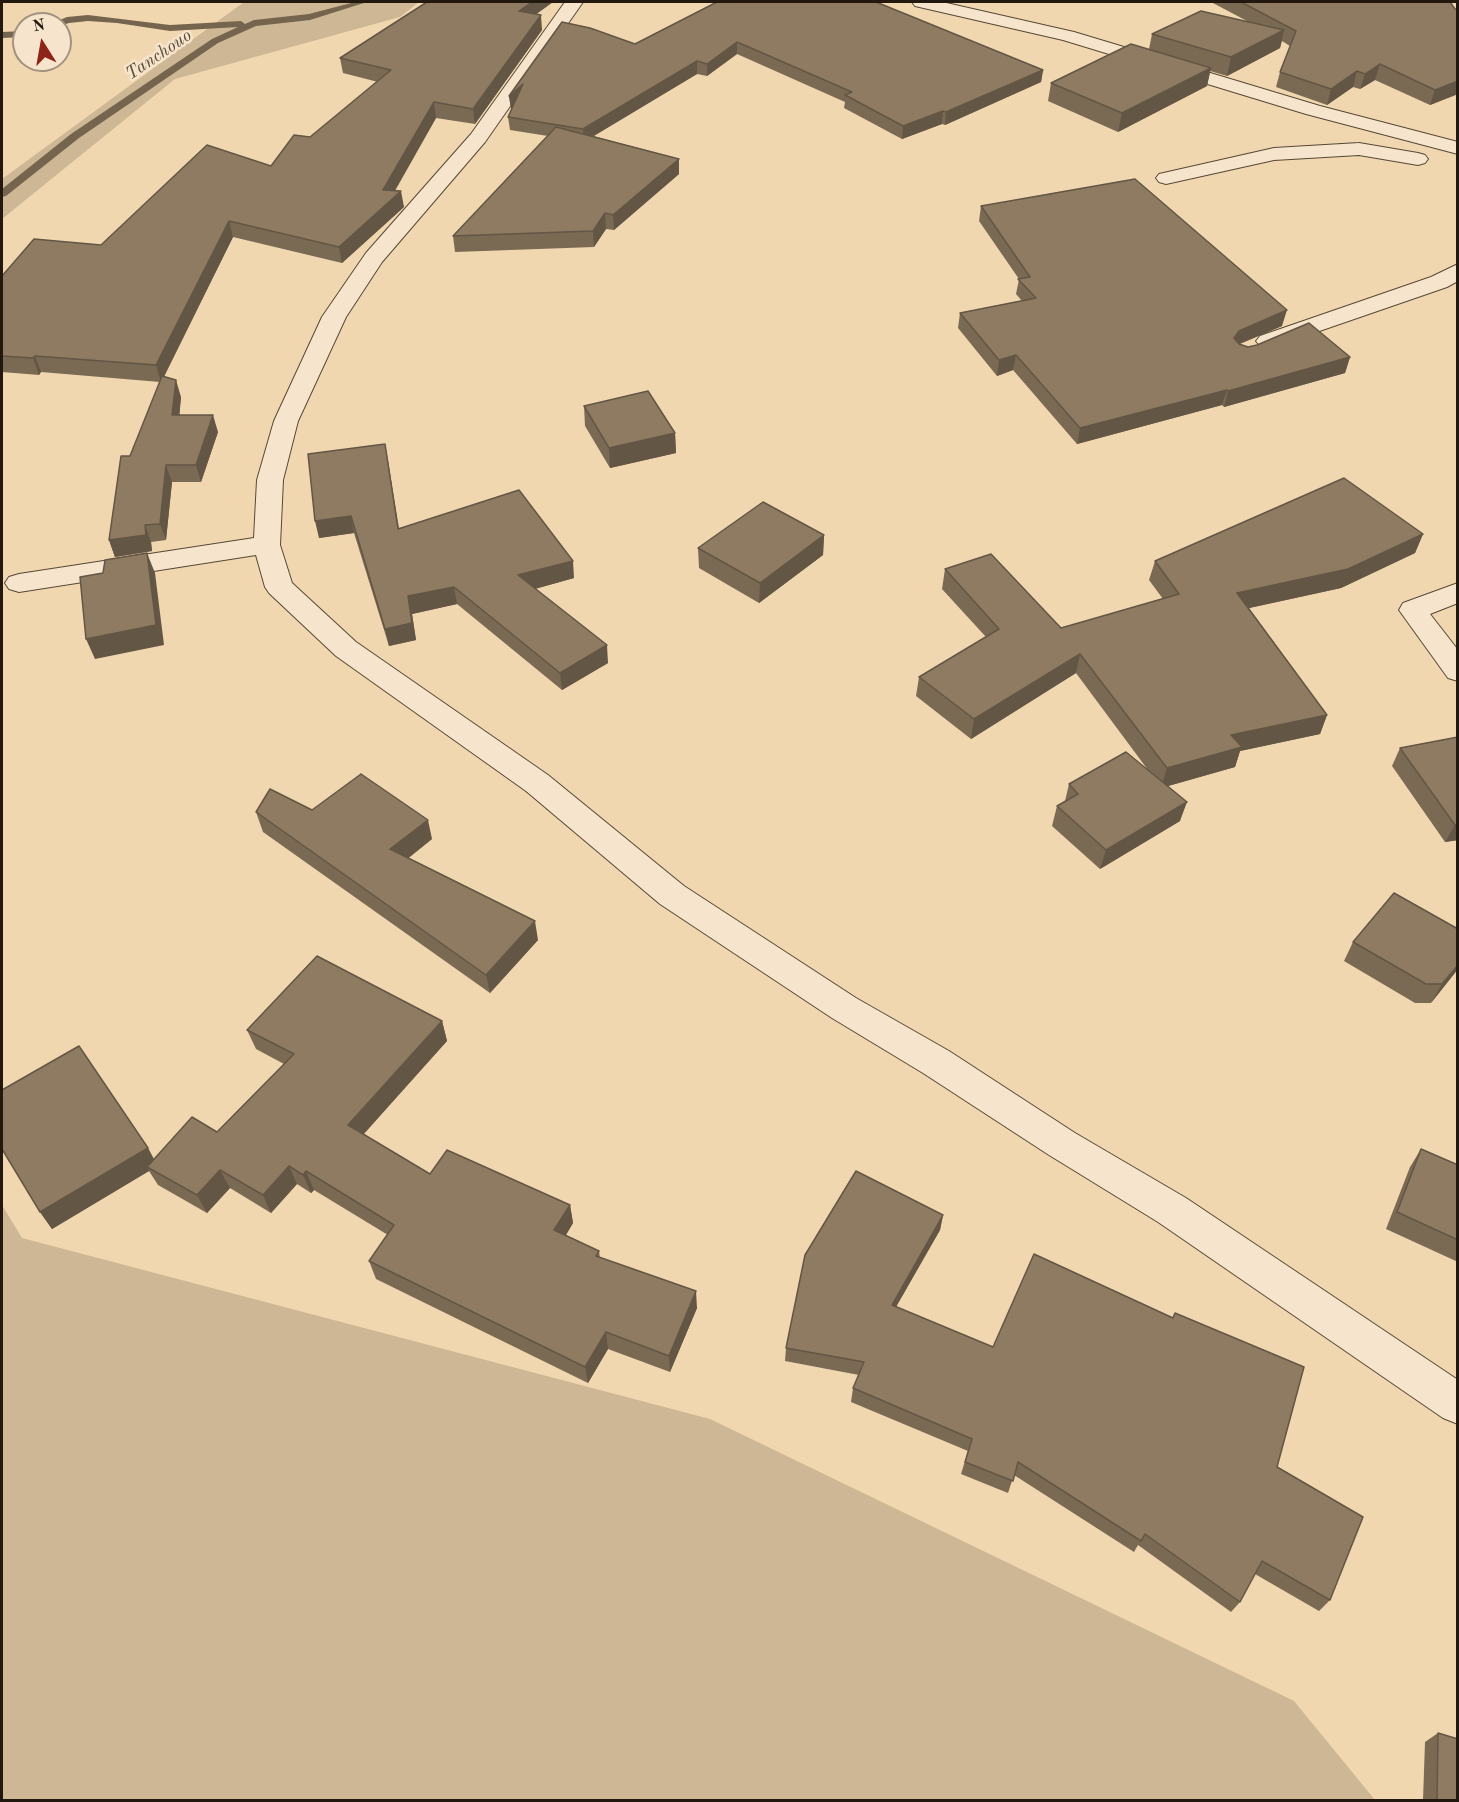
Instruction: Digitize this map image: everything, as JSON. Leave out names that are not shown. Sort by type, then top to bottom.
[{"type":"street","points":[[574,2],[478,138],[374,258],[333,317],[286,422],[270,480],[267,545],[279,587],[346,649],[537,783],[672,895],[818,992],[936,1062],[1062,1144],[1172,1210],[1458,1404]]},
{"type":"street","points":[[921,2],[1068,36],[1313,110],[1451,156]]},
{"type":"street","points":[[1166,178],[1274,154],[1359,148],[1409,156],[1451,156]]},
{"type":"street","points":[[1252,349],[1306,326],[1439,282],[1458,271]]},
{"type":"street","points":[[20,583],[267,545]]},
{"type":"street","points":[[1458,592],[1413,610],[1458,670]]},
{"type":"shaded area","points":[[244,2],[419,2],[400,17],[175,79],[2,219],[2,179]]},
{"type":"shaded area","points":[[2,1205],[22,1238],[710,1419],[1294,1701],[1375,1800],[2,1800]]},
{"type":"building","points":[[427,2],[532,2],[519,11],[541,15],[473,109],[434,102],[383,190],[401,191],[339,247],[229,221],[156,365],[35,356],[33,358],[2,356],[2,276],[34,239],[101,245],[207,145],[271,166],[294,135],[310,137],[391,70],[340,58]]},
{"type":"building","points":[[717,2],[876,2],[1043,70],[946,112],[943,111],[903,126],[845,95],[852,92],[737,42],[707,64],[697,61],[583,129],[508,117],[523,84],[509,96],[562,22],[590,28],[635,44]]},
{"type":"building","points":[[1241,2],[1450,2],[1458,10],[1458,81],[1435,90],[1380,64],[1365,74],[1357,71],[1331,89],[1280,72],[1296,31]]},
{"type":"building","points":[[1201,11],[1284,30],[1231,57],[1152,34]]},
{"type":"building","points":[[1131,44],[1211,68],[1122,113],[1051,83]]},
{"type":"building","points":[[556,127],[679,159],[613,215],[605,213],[593,231],[453,236]]},
{"type":"building","points":[[1135,179],[1287,310],[1239,331],[1234,338],[1239,344],[1248,347],[1257,345],[1309,323],[1350,357],[1228,391],[1080,428],[1016,355],[999,360],[960,313],[1036,298],[1018,279],[1030,277],[981,206]]},
{"type":"building","points":[[162,376],[176,380],[172,415],[213,415],[196,465],[166,465],[160,524],[145,525],[146,535],[109,540],[121,456],[130,456]]},
{"type":"building","points":[[648,391],[675,433],[609,448],[584,406]]},
{"type":"building","points":[[385,444],[398,529],[519,490],[573,561],[518,575],[607,645],[560,673],[454,587],[408,596],[412,623],[385,629],[351,516],[315,521],[308,454]]},
{"type":"building","points":[[1344,478],[1423,534],[1348,569],[1237,593],[1327,715],[1231,735],[1242,747],[1167,768],[1080,654],[974,719],[919,677],[999,629],[945,569],[991,554],[1061,628],[1179,594],[1155,561]]},
{"type":"building","points":[[763,502],[824,535],[760,583],[698,548]]},
{"type":"building","points":[[147,553],[156,625],[86,639],[80,577],[103,573],[105,560]]},
{"type":"building","points":[[1458,737],[1458,824],[1455,825],[1400,748]]},
{"type":"building","points":[[1126,752],[1187,802],[1106,850],[1057,806],[1078,794],[1069,784]]},
{"type":"building","points":[[361,774],[428,820],[390,849],[535,921],[486,975],[256,812],[270,789],[312,810]]},
{"type":"building","points":[[1394,893],[1458,929],[1458,965],[1442,984],[1426,984],[1353,942]]},
{"type":"building","points":[[317,956],[442,1021],[348,1125],[430,1174],[447,1150],[570,1205],[554,1230],[599,1251],[596,1256],[696,1291],[669,1356],[606,1332],[585,1367],[369,1261],[394,1225],[306,1171],[303,1175],[289,1166],[263,1195],[220,1170],[197,1195],[147,1167],[192,1117],[217,1132],[294,1054],[247,1030]]},
{"type":"building","points":[[79,1046],[148,1148],[40,1212],[2,1149],[2,1090]]},
{"type":"building","points":[[1421,1149],[1458,1165],[1458,1240],[1397,1212]]},
{"type":"building","points":[[856,1171],[943,1215],[892,1305],[993,1347],[1034,1254],[1173,1318],[1175,1313],[1304,1367],[1277,1467],[1363,1517],[1330,1600],[1262,1561],[1240,1602],[1145,1534],[1141,1541],[1018,1462],[1013,1481],[965,1462],[972,1439],[853,1388],[864,1362],[786,1348],[805,1255]]},
{"type":"building","points":[[1438,1733],[1458,1739],[1458,1800],[1437,1800]]},
{"type":"waterway","name":"Tanchouo","points":[[2,194],[75,136],[215,41],[254,23],[310,17],[363,2]]},
{"type":"waterway","points":[[72,20],[117,20],[170,28],[241,24]]},
{"type":"waterway","points":[[2,35],[12,35]]}]
